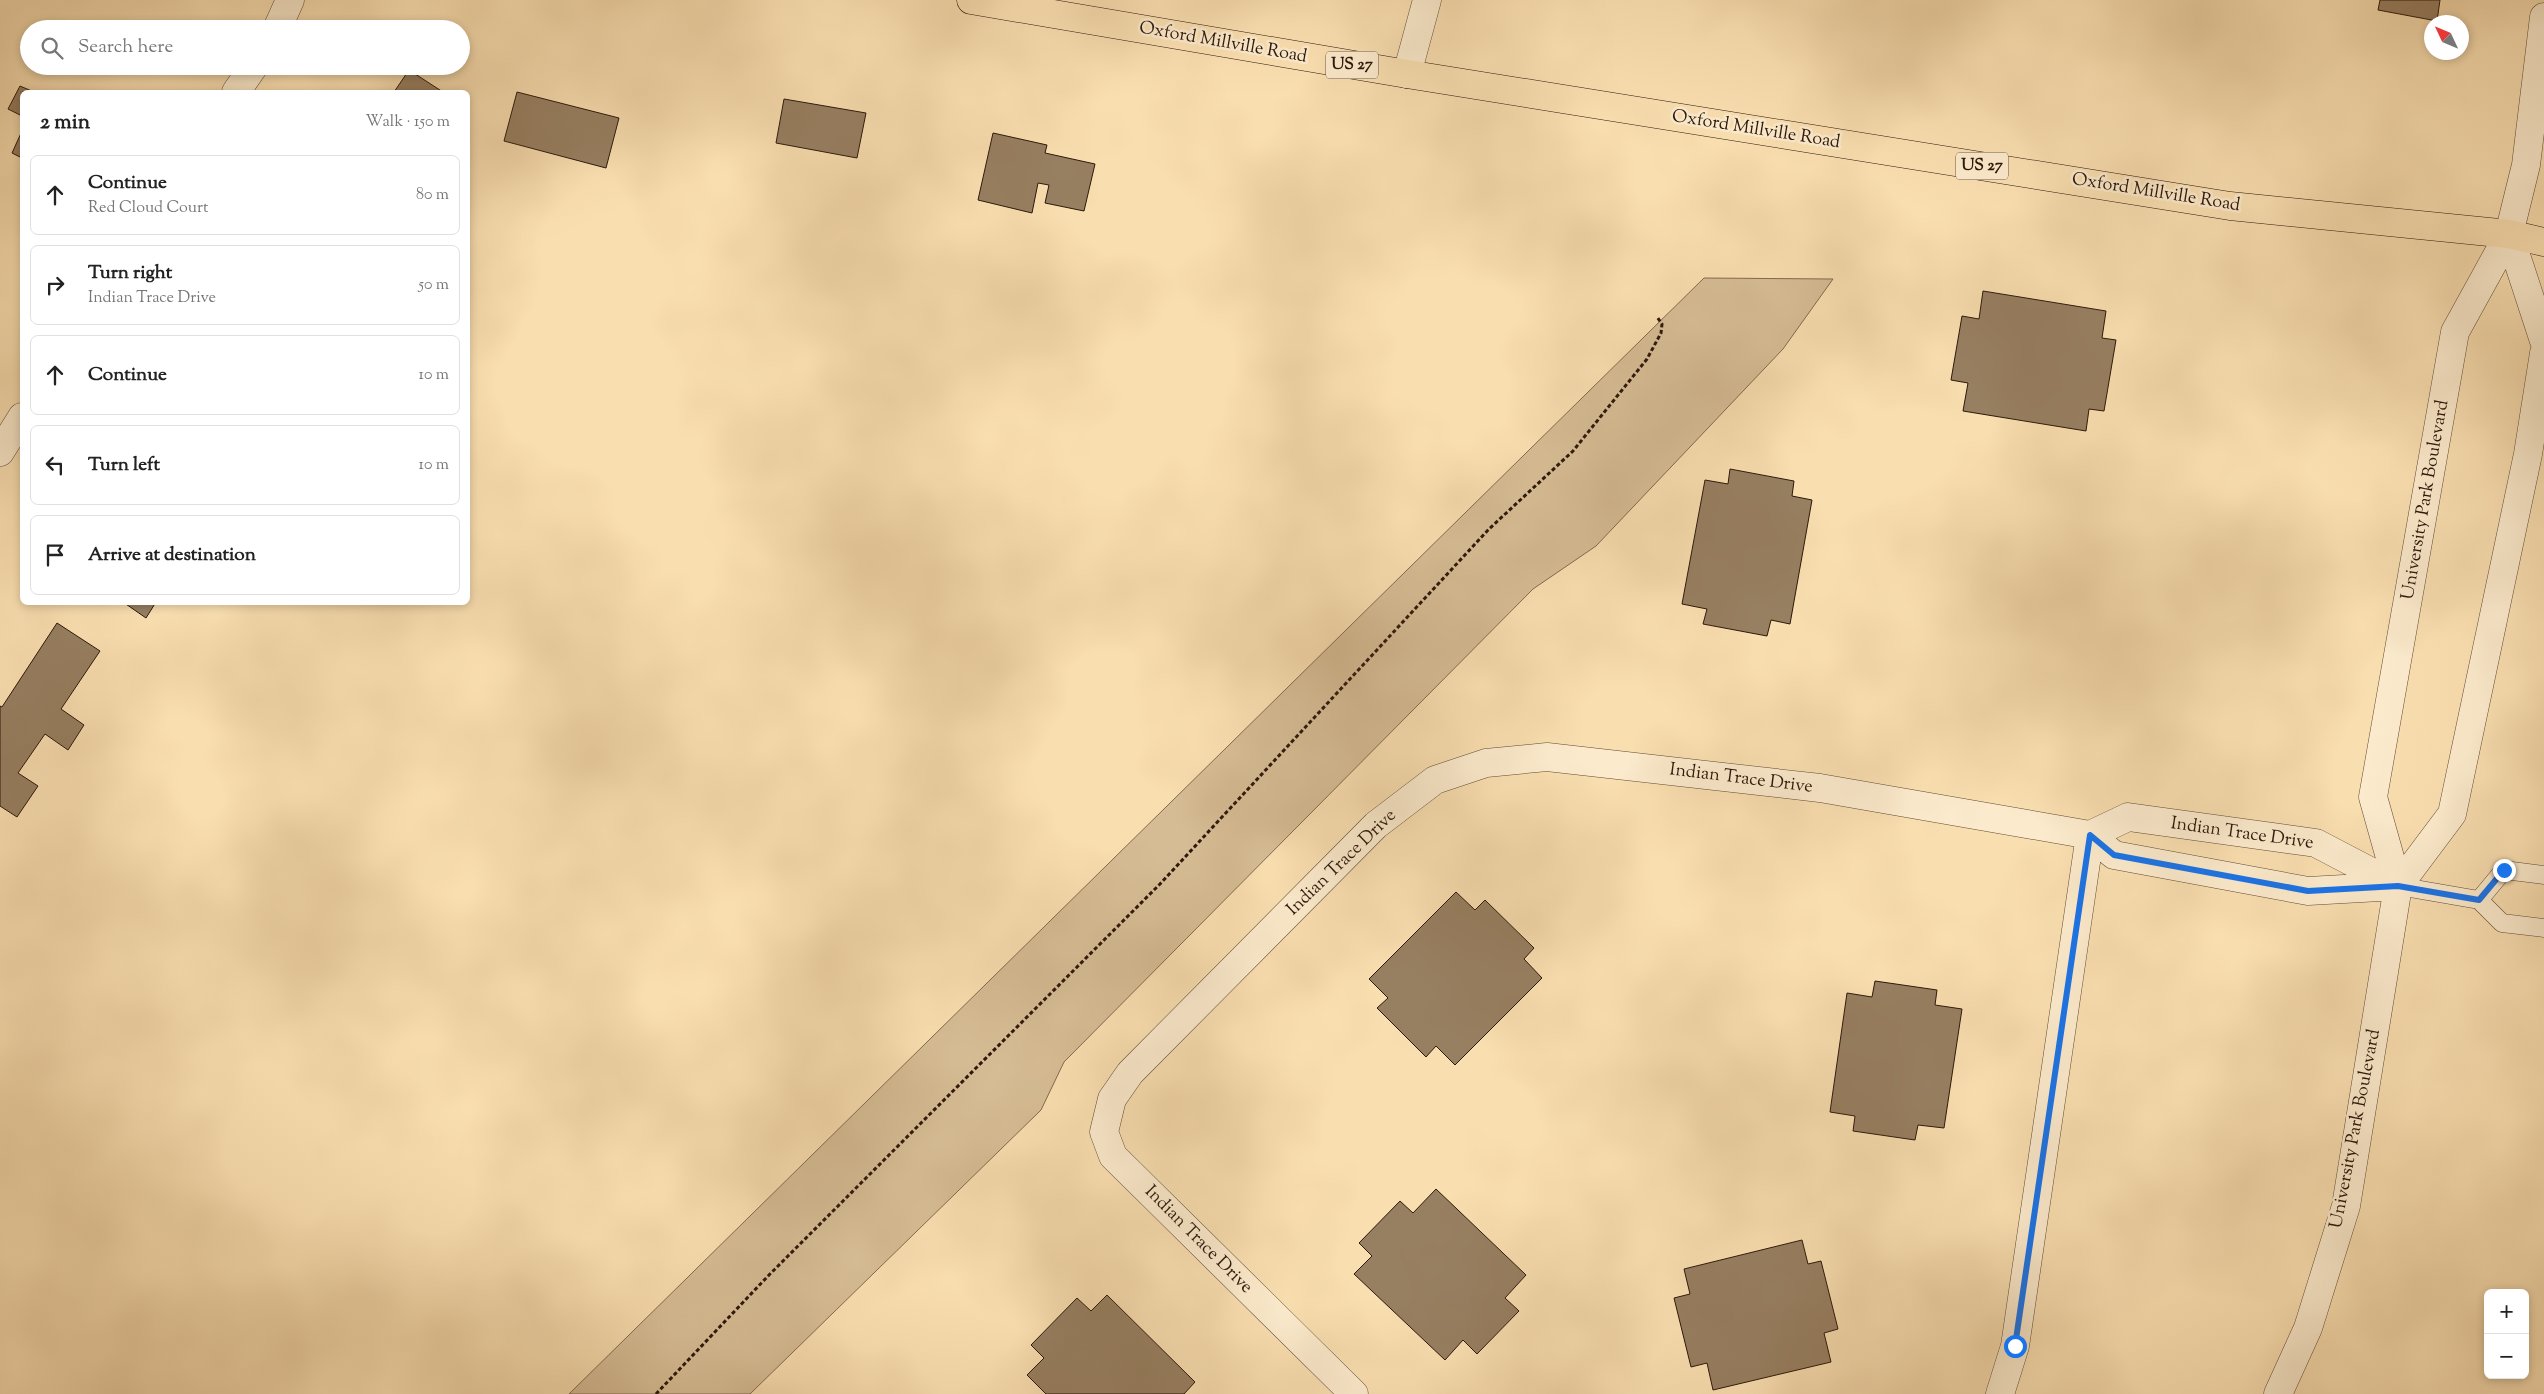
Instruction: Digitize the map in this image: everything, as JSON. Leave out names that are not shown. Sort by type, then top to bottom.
[{"type":"highway","name":"Oxford Millville Road","points":[[971,0],[1407,74],[2230,206],[2509,234],[2544,242]]},
{"type":"street","points":[[280,20],[290,0]]},
{"type":"street","points":[[1407,74],[1427,0]]},
{"type":"street","name":"University Park Boulevard","points":[[2278,1394],[2308,1328],[2346,1206],[2398,886],[2374,797],[2375,787],[2456,332],[2509,234],[2526,165],[2544,17]]},
{"type":"street","points":[[237,90],[248,75]]},
{"type":"street","points":[[2509,234],[2544,340]]},
{"type":"street","name":"University Park Boulevard","points":[[2398,886],[2452,814],[2528,454],[2544,353]]},
{"type":"street","points":[[0,452],[20,420]]},
{"type":"street","name":"Indian Trace Drive","points":[[1354,1394],[1113,1156],[1104,1132],[1112,1099],[1130,1073],[1376,825],[1435,780],[1486,763],[1547,757],[1820,788],[2090,835],[2114,855],[2308,891],[2398,886]]},
{"type":"street","name":"Indian Trace Drive","points":[[2090,835],[2128,818],[2316,842],[2398,886]]},
{"type":"street","points":[[2000,1394],[2015,1346],[2090,835]]},
{"type":"lane","points":[[2479,900],[2504,870],[2544,875]]},
{"type":"lane","points":[[2398,886],[2479,900],[2502,923],[2544,928]]},
{"type":"path","points":[[656,1394],[769,1275],[1160,884],[1489,528],[1572,451],[1647,359],[1661,333],[1662,324],[1657,317]]},
{"type":"shaded area","points":[[1704,278],[1833,279],[1783,349],[1596,546],[1533,589],[1064,1062],[1041,1110],[750,1394],[569,1394]]},
{"type":"building","points":[[2380,0],[2440,0],[2438,15],[2424,15],[2424,19],[2378,10]]},
{"type":"building","points":[[406,75],[417,75],[440,90],[395,90]]},
{"type":"building","points":[[20,86],[29,90],[20,90],[20,115],[8,109]]},
{"type":"building","points":[[517,92],[619,118],[606,168],[504,141]]},
{"type":"building","points":[[784,99],[866,113],[857,158],[776,143]]},
{"type":"building","points":[[993,133],[1047,145],[1045,153],[1095,164],[1084,211],[1045,203],[1049,185],[1038,183],[1032,213],[978,200]]},
{"type":"building","points":[[20,135],[20,157],[12,153]]},
{"type":"building","points":[[1983,291],[2106,311],[2102,338],[2116,340],[2104,411],[2089,409],[2086,431],[1963,411],[1968,383],[1951,380],[1962,316],[1979,319]]},
{"type":"building","points":[[1730,469],[1794,481],[1792,496],[1812,500],[1790,624],[1771,620],[1767,636],[1703,624],[1707,609],[1682,604],[1705,480],[1728,484]]},
{"type":"building","points":[[127,605],[154,605],[146,618]]},
{"type":"building","points":[[57,623],[100,651],[61,709],[84,725],[68,750],[45,734],[18,773],[38,786],[17,817],[0,806],[0,706],[2,707]]},
{"type":"building","points":[[1456,892],[1475,910],[1485,900],[1534,948],[1524,959],[1542,978],[1455,1065],[1436,1046],[1426,1057],[1377,1008],[1388,998],[1369,979]]},
{"type":"building","points":[[1875,981],[1937,990],[1935,1005],[1962,1009],[1944,1128],[1918,1125],[1915,1140],[1853,1131],[1855,1116],[1830,1112],[1847,993],[1872,997]]},
{"type":"building","points":[[1436,1189],[1526,1275],[1505,1298],[1519,1311],[1477,1354],[1463,1340],[1445,1360],[1354,1274],[1372,1256],[1359,1243],[1400,1201],[1413,1213]]},
{"type":"building","points":[[1802,1240],[1808,1264],[1821,1261],[1838,1329],[1824,1333],[1831,1362],[1713,1390],[1707,1363],[1691,1367],[1674,1298],[1690,1294],[1684,1269]]},
{"type":"building","points":[[1107,1295],[1195,1382],[1184,1394],[1046,1394],[1027,1375],[1044,1358],[1031,1345],[1077,1298],[1091,1311]]},
{"type":"route","points":[[2015,1346],[2090,835],[2114,855],[2308,891],[2398,886],[2479,900],[2504,870]]}]
